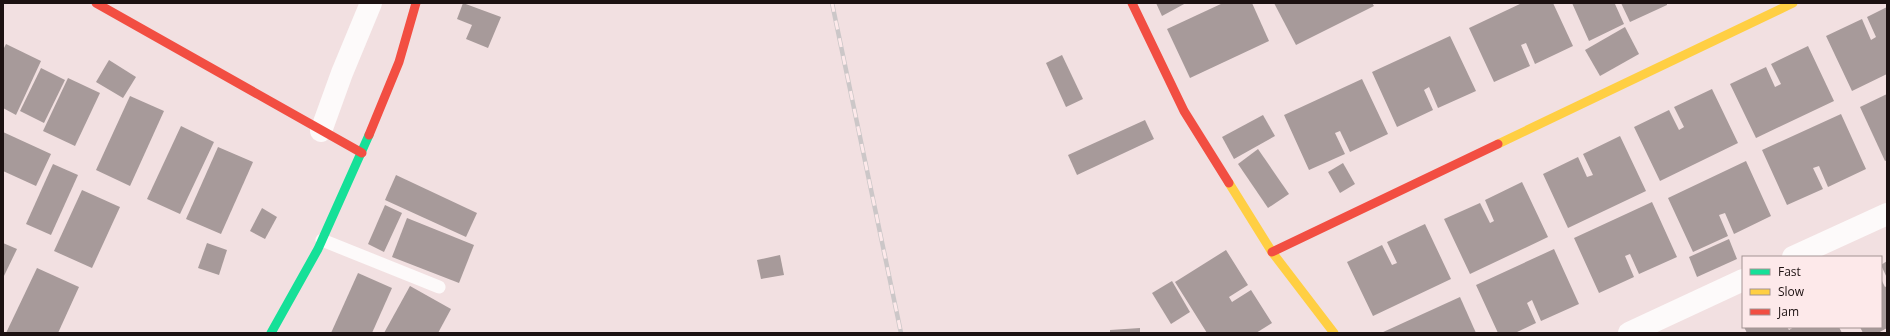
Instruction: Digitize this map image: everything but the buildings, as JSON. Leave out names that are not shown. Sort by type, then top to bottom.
[{"type":"street","points":[[96,3],[362,153]]},
{"type":"street","points":[[321,131],[370,3]]},
{"type":"street","points":[[271,333],[322,240],[362,153],[399,62],[416,3]]},
{"type":"street","points":[[1132,3],[1184,111],[1272,252],[1334,333]]},
{"type":"street","points":[[1272,252],[1793,3]]},
{"type":"street","points":[[1795,256],[1887,214]]},
{"type":"street","points":[[1629,333],[1742,280]]},
{"type":"lane","points":[[322,240],[439,287]]},
{"type":"railway","points":[[832,3],[901,333]]},
{"type":"traffic: fast","points":[[271,333],[318,249],[369,135]]},
{"type":"traffic: slow","points":[[1498,144],[1793,3]]},
{"type":"traffic: slow","points":[[1229,183],[1272,252],[1334,333]]},
{"type":"traffic: jam","points":[[96,3],[362,153]]},
{"type":"traffic: jam","points":[[369,135],[399,62],[416,3]]},
{"type":"traffic: jam","points":[[1132,3],[1184,111],[1229,183]]},
{"type":"traffic: jam","points":[[1272,252],[1498,144]]}]
